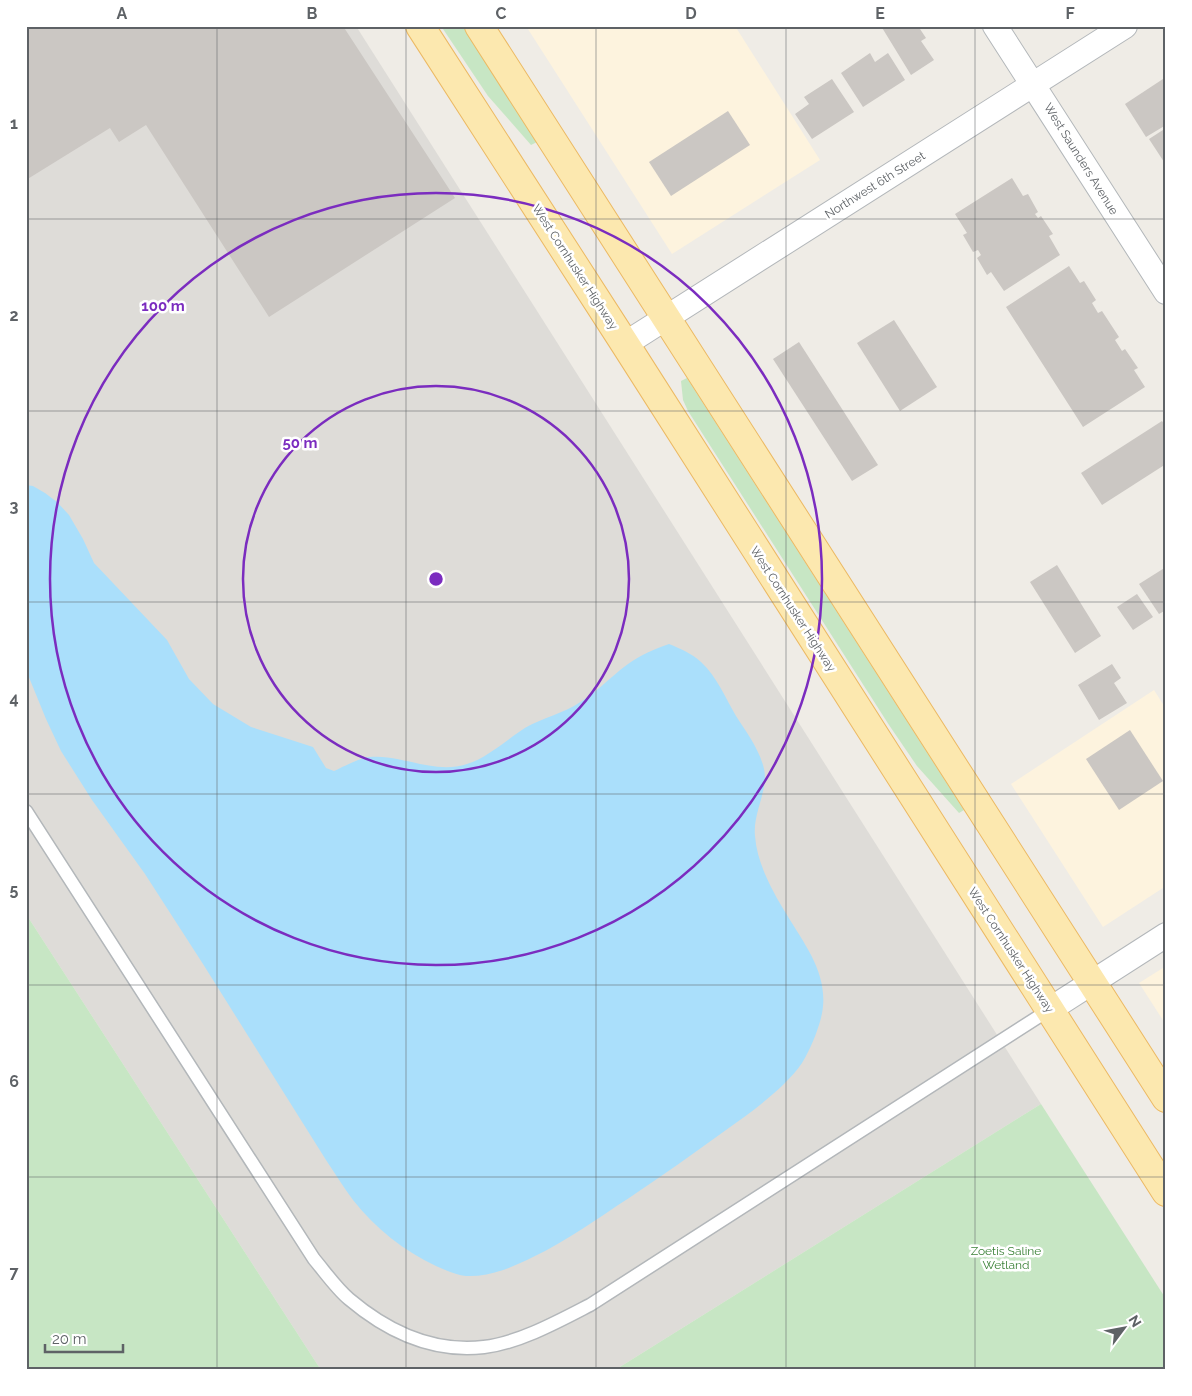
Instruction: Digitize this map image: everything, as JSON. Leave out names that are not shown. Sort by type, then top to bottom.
[{"type":"main road","name":"West Cornhusker Highway","points":[[420,26],[1166,1192]]},
{"type":"main road","points":[[479,26],[1166,1098]]},
{"type":"street","name":"West Saunders Avenue","points":[[995,26],[1166,292]]},
{"type":"street","name":"Northwest 6th Street","points":[[625,344],[1125,26]]},
{"type":"street","points":[[1050,1010],[1166,935]]},
{"type":"lane","points":[[26,812],[314,1259],[348,1298],[383,1325],[416,1340],[453,1348],[485,1347],[523,1337],[558,1322],[590,1305],[1050,1010]]},
{"type":"shaded area","points":[[26,26],[356,26],[1041,1104],[615,1370],[321,1370],[26,914]]},
{"type":"shaded area","points":[[526,26],[735,26],[820,160],[672,254]]},
{"type":"shaded area","points":[[1154,690],[1166,709],[1166,886],[1103,927],[1011,784]]},
{"type":"shaded area","points":[[1166,966],[1166,1025],[1139,983]]},
{"type":"green space","points":[[441,26],[463,26],[537,142],[531,145],[488,96]]},
{"type":"green space","points":[[687,378],[964,810],[959,813],[917,766],[889,725],[688,411],[683,400],[681,381]]},
{"type":"green space","points":[[26,914],[321,1370],[26,1370]]},
{"type":"green space","name":"Zoetis Saline Wetland","points":[[1041,1104],[1166,1299],[1166,1370],[615,1370]]},
{"type":"water","points":[[26,485],[33,486],[45,493],[69,515],[94,563],[167,640],[189,679],[213,704],[251,727],[313,747],[326,768],[334,771],[366,757],[394,758],[442,767],[455,767],[467,764],[488,754],[525,728],[581,702],[628,664],[653,650],[669,644],[697,659],[707,668],[716,681],[759,754],[765,778],[755,829],[759,857],[771,887],[809,952],[820,977],[823,990],[821,1018],[808,1053],[795,1073],[767,1100],[746,1116],[641,1190],[558,1244],[525,1261],[492,1273],[466,1276],[436,1266],[401,1246],[371,1220],[346,1190],[145,874],[92,800],[61,751],[26,670]]},
{"type":"building","points":[[26,26],[343,26],[455,198],[269,317],[146,125],[119,142],[110,128],[26,180]]},
{"type":"building","points":[[881,26],[918,26],[926,38],[921,41],[934,60],[911,75]]},
{"type":"building","points":[[870,53],[875,62],[888,53],[905,80],[863,107],[841,73]]},
{"type":"building","points":[[1166,77],[1166,125],[1146,137],[1125,104]]},
{"type":"building","points":[[832,79],[854,112],[812,139],[795,114],[809,104],[804,97]]},
{"type":"building","points":[[728,111],[750,145],[671,196],[649,162]]},
{"type":"building","points":[[1166,128],[1166,165],[1149,139]]},
{"type":"building","points":[[1012,178],[1023,196],[1028,194],[1038,212],[1035,214],[1038,218],[1041,216],[1053,234],[1049,236],[1060,255],[1004,291],[991,272],[987,275],[977,258],[981,255],[978,250],[973,252],[963,235],[967,233],[955,214]]},
{"type":"building","points":[[1069,266],[1080,283],[1084,281],[1096,300],[1092,303],[1098,313],[1102,311],[1119,337],[1115,340],[1122,351],[1125,349],[1138,368],[1134,370],[1145,387],[1083,427],[1006,307]]},
{"type":"building","points":[[894,320],[937,387],[900,411],[857,343]]},
{"type":"building","points":[[799,342],[878,465],[852,481],[773,359]]},
{"type":"building","points":[[1162,421],[1166,427],[1166,464],[1102,505],[1081,473]]},
{"type":"building","points":[[1057,565],[1101,636],[1075,653],[1030,582]]},
{"type":"building","points":[[1166,567],[1166,610],[1159,614],[1139,584]]},
{"type":"building","points":[[1137,594],[1153,617],[1133,630],[1117,607]]},
{"type":"building","points":[[1112,664],[1121,678],[1114,683],[1127,703],[1099,720],[1078,685]]},
{"type":"building","points":[[1130,730],[1163,781],[1119,810],[1086,759]]}]
